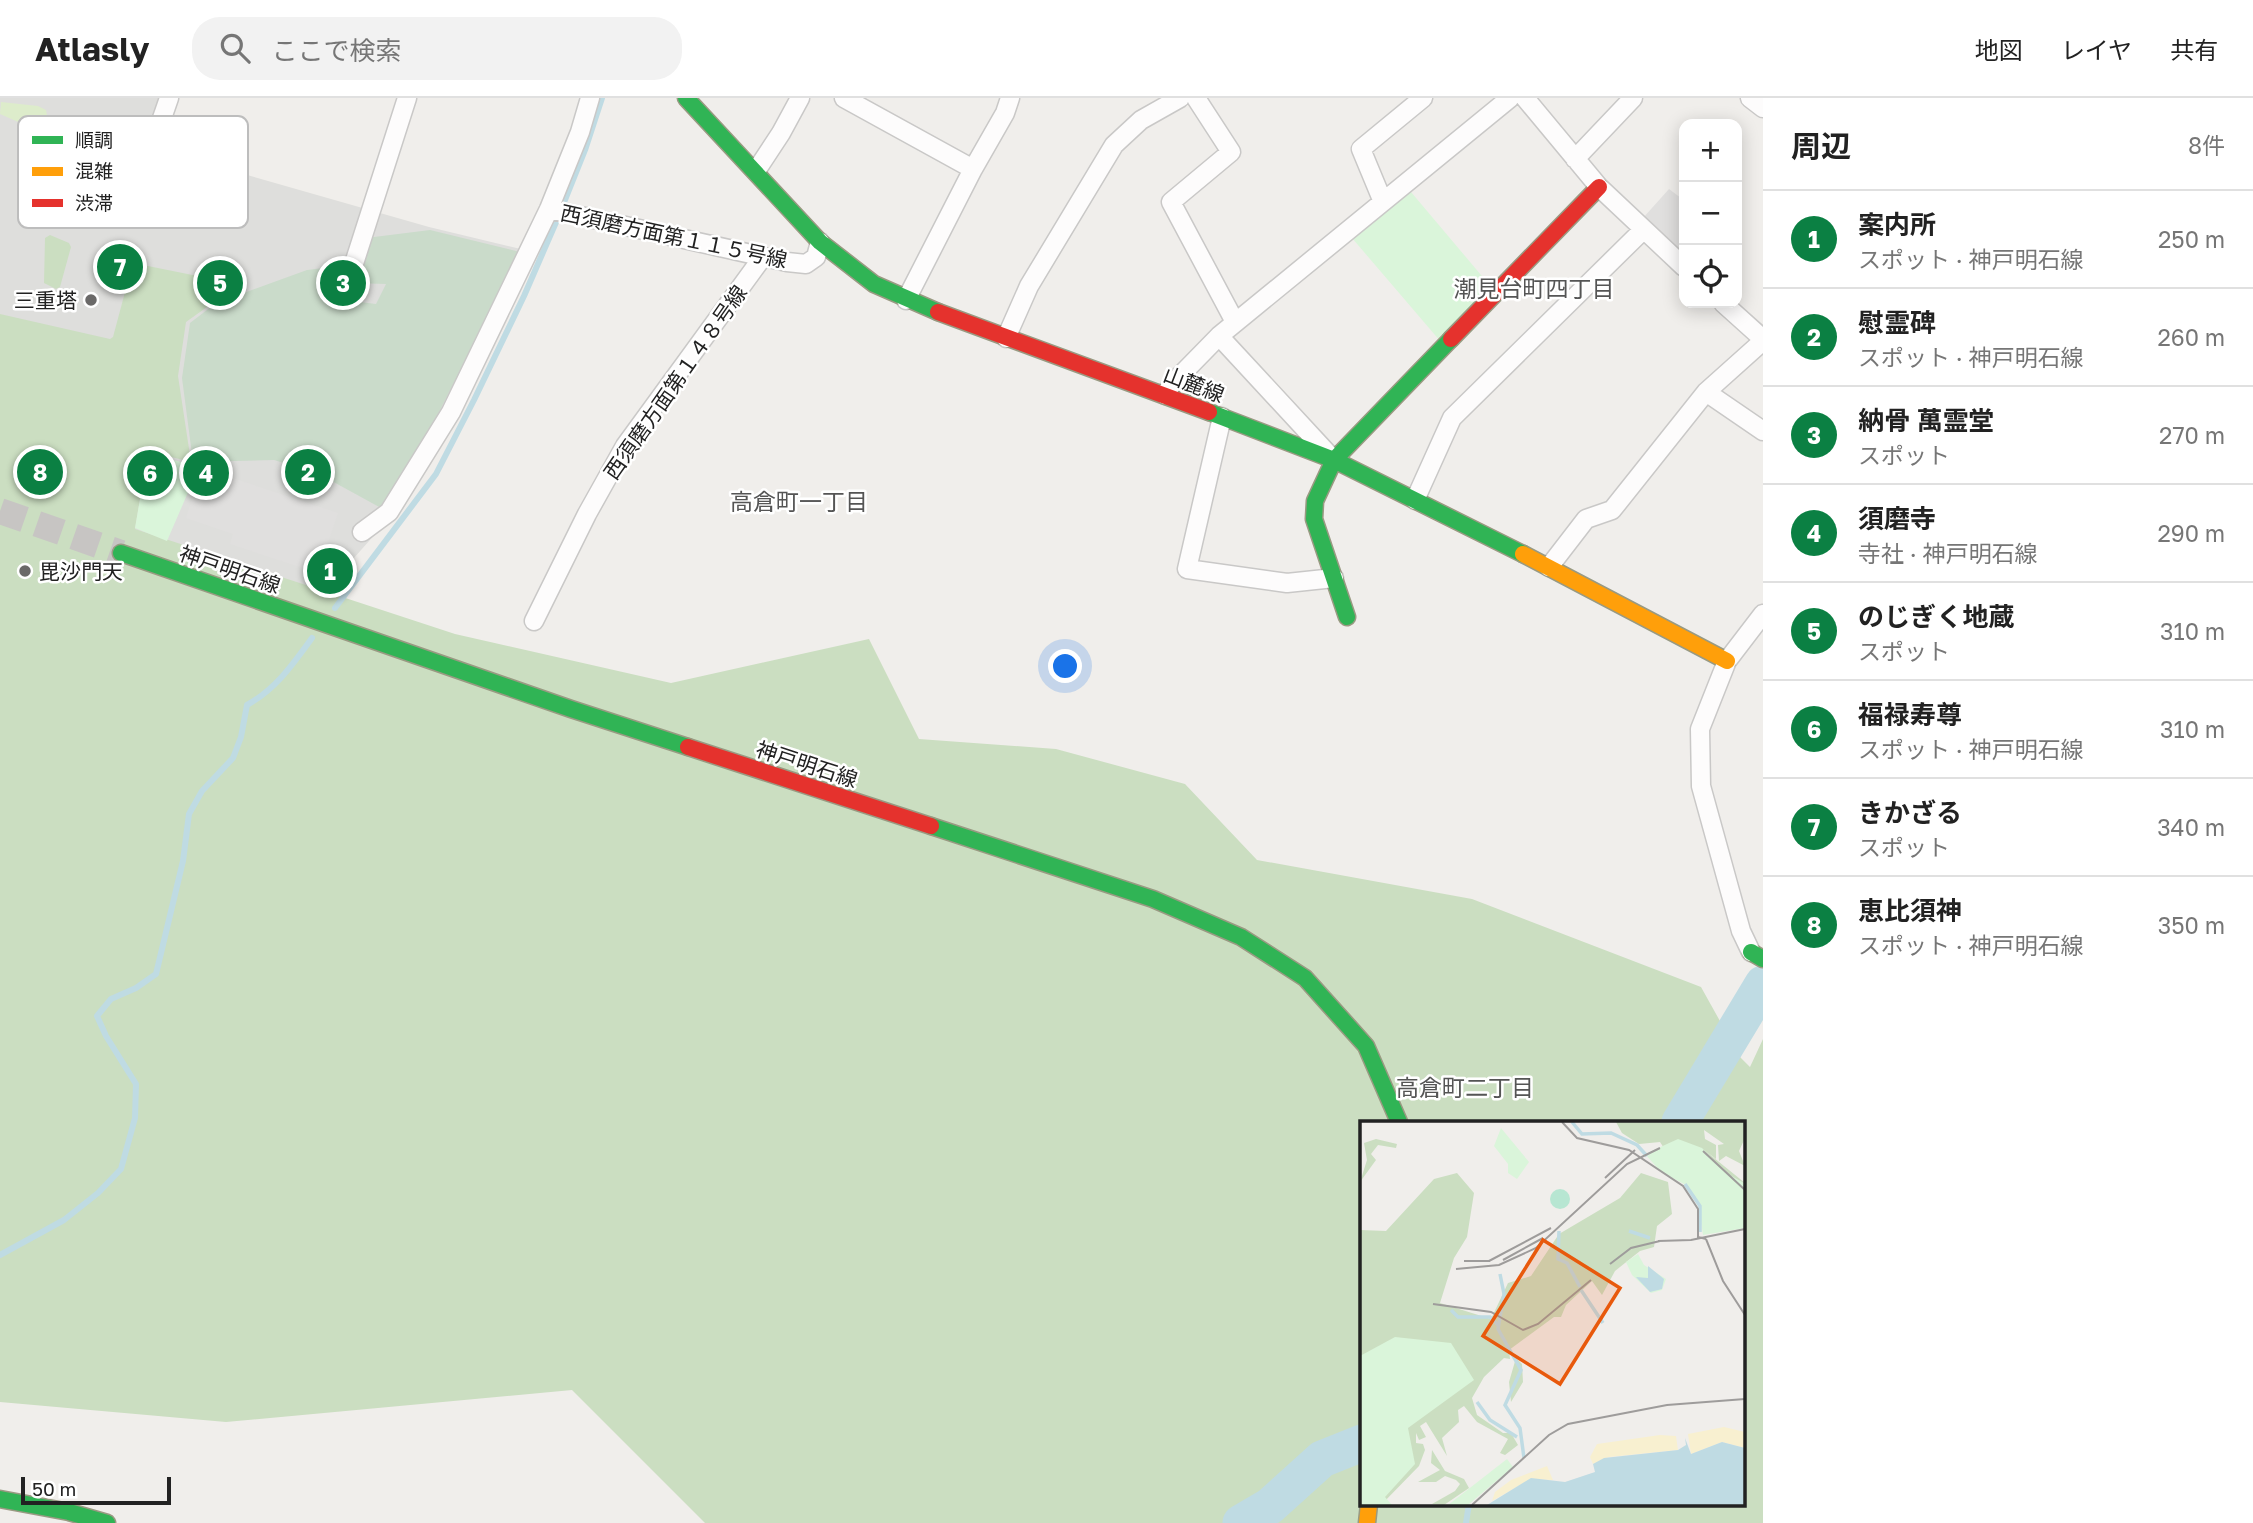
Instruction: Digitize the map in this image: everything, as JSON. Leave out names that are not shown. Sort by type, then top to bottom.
[{"type":"main road","name":"山麓線","points":[[686,98],[820,242],[874,284],[906,300],[1334,460],[1549,567],[1727,661]]},
{"type":"main road","points":[[1347,617],[1314,519],[1315,501],[1334,460],[1599,187]]},
{"type":"main road","name":"神戸明石線","points":[[121,553],[571,709],[1153,899],[1241,937],[1305,978],[1366,1046],[1399,1121]]},
{"type":"main road","points":[[0,1499],[69,1512],[107,1523]]},
{"type":"street","points":[[163,116],[169,98]]},
{"type":"street","points":[[350,276],[407,98]]},
{"type":"street","name":"西須磨方面第１１５号線","points":[[590,98],[550,210],[762,258],[806,264],[816,257],[820,242]]},
{"type":"street","points":[[756,171],[800,98]]},
{"type":"street","points":[[844,98],[973,169]]},
{"type":"street","points":[[906,300],[1005,113],[1010,98]]},
{"type":"street","points":[[1006,338],[1029,286],[1114,145],[1141,120],[1180,98]]},
{"type":"street","points":[[1196,98],[1231,152],[1171,202],[1236,323]]},
{"type":"street","points":[[1383,202],[1361,149],[1423,98]]},
{"type":"street","points":[[1165,395],[1171,384],[1219,336],[1510,98]]},
{"type":"street","points":[[1525,98],[1599,187],[1679,262]]},
{"type":"street","points":[[1575,159],[1633,98]]},
{"type":"street","points":[[1751,98],[1763,108]]},
{"type":"street","points":[[362,532],[388,512],[451,412],[550,210]]},
{"type":"street","points":[[1415,500],[1452,418],[1643,230]]},
{"type":"street","name":"西須磨方面第１４８号線","points":[[534,621],[587,514],[625,446],[762,258]]},
{"type":"street","points":[[1549,567],[1586,519],[1612,510],[1706,392],[1763,340],[1728,308]]},
{"type":"street","points":[[1219,336],[1334,460]]},
{"type":"street","points":[[1706,392],[1763,431]]},
{"type":"street","points":[[1222,417],[1187,569],[1287,583],[1334,578]]},
{"type":"street","points":[[1757,955],[1741,932],[1701,786],[1700,729],[1727,661],[1763,614]]},
{"type":"shaded area","points":[[0,98],[163,98],[157,116],[18,116],[18,228],[248,228],[248,175],[429,227],[525,250],[385,523],[291,629],[0,800]]},
{"type":"shaded area","points":[[1669,189],[1679,196],[1678,252],[1643,218]]},
{"type":"shaded area","points":[[202,468],[338,513],[318,573],[230,544],[233,534],[186,518]]},
{"type":"green space","points":[[1,102],[38,106],[46,110],[47,116],[18,116],[18,122],[0,114]]},
{"type":"green space","points":[[1411,192],[1492,288],[1441,342],[1352,238]]},
{"type":"green space","points":[[430,230],[520,252],[430,430],[381,508],[319,474],[274,460],[193,462],[182,378],[190,323],[216,303],[307,270],[357,264],[366,238]],"holes":[[[319,282],[386,284],[376,304],[360,302],[354,291],[319,289]]]},
{"type":"green space","points":[[50,235],[69,243],[71,247],[60,287],[56,289],[44,283],[45,238]]},
{"type":"green space","points":[[138,264],[242,285],[244,288],[241,293],[214,302],[186,322],[178,376],[191,462],[148,451],[135,529],[455,634],[671,683],[869,639],[919,739],[1056,749],[1185,784],[1257,860],[1472,899],[1701,987],[1740,1057],[1750,1067],[1763,1039],[1763,1523],[705,1523],[572,1390],[226,1422],[0,1402],[0,314],[110,339],[113,337],[132,266]]},
{"type":"green space","points":[[148,453],[199,467],[167,541],[135,528]]},
{"type":"waterway","points":[[335,608],[436,474],[524,296],[585,150],[602,98]]},
{"type":"waterway","points":[[0,1255],[64,1220],[98,1193],[121,1169],[135,1118],[136,1084],[106,1036],[97,1016],[111,999],[136,988],[156,974],[183,861],[189,814],[202,791],[233,758],[241,737],[247,705],[275,684],[312,638]]},
{"type":"waterway","points":[[1681,1121],[1763,984]]},
{"type":"waterway","points":[[1241,1523],[1270,1506],[1322,1459],[1360,1444]]},
{"type":"waterway","points":[[1466,1523],[1469,1506]]},
{"type":"tunnel","points":[[0,511],[121,553]]},
{"type":"traffic: fast","points":[[686,98],[820,242],[874,284],[938,312]]},
{"type":"traffic: fast","points":[[1347,617],[1314,519],[1315,501],[1334,460],[1451,339]]},
{"type":"traffic: fast","points":[[1209,412],[1334,460],[1523,554]]},
{"type":"traffic: fast","points":[[121,553],[688,747]]},
{"type":"traffic: fast","points":[[931,826],[1153,899],[1241,937],[1305,978],[1366,1046],[1399,1121]]},
{"type":"traffic: fast","points":[[1751,952],[1763,959]]},
{"type":"traffic: fast","points":[[0,1499],[69,1512],[107,1523]]},
{"type":"traffic: slow","points":[[1523,554],[1727,661]]},
{"type":"traffic: slow","points":[[1367,1523],[1369,1506]]},
{"type":"traffic: jam","points":[[1451,339],[1599,187]]},
{"type":"traffic: jam","points":[[938,312],[1209,412]]},
{"type":"traffic: jam","points":[[688,747],[931,826]]},
{"type":"place","name":"きかざる","points":[[120,267]]},
{"type":"place","name":"のじぎく地蔵","points":[[220,283]]},
{"type":"place","name":"納骨 萬霊堂","points":[[343,283]]},
{"type":"place","name":"三重塔","points":[[91,300]]},
{"type":"place","name":"恵比須神","points":[[40,472]]},
{"type":"place","name":"慰霊碑","points":[[308,472]]},
{"type":"place","name":"福禄寿尊","points":[[150,473]]},
{"type":"place","name":"須磨寺","points":[[206,473]]},
{"type":"place","name":"毘沙門天","points":[[25,571]]},
{"type":"place","name":"案内所","points":[[330,571]]},
{"type":"district","name":"潮見台町四丁目","points":[[1534,288]]},
{"type":"district","name":"高倉町一丁目","points":[[799,501]]},
{"type":"district","name":"高倉町二丁目","points":[[1465,1087]]}]
